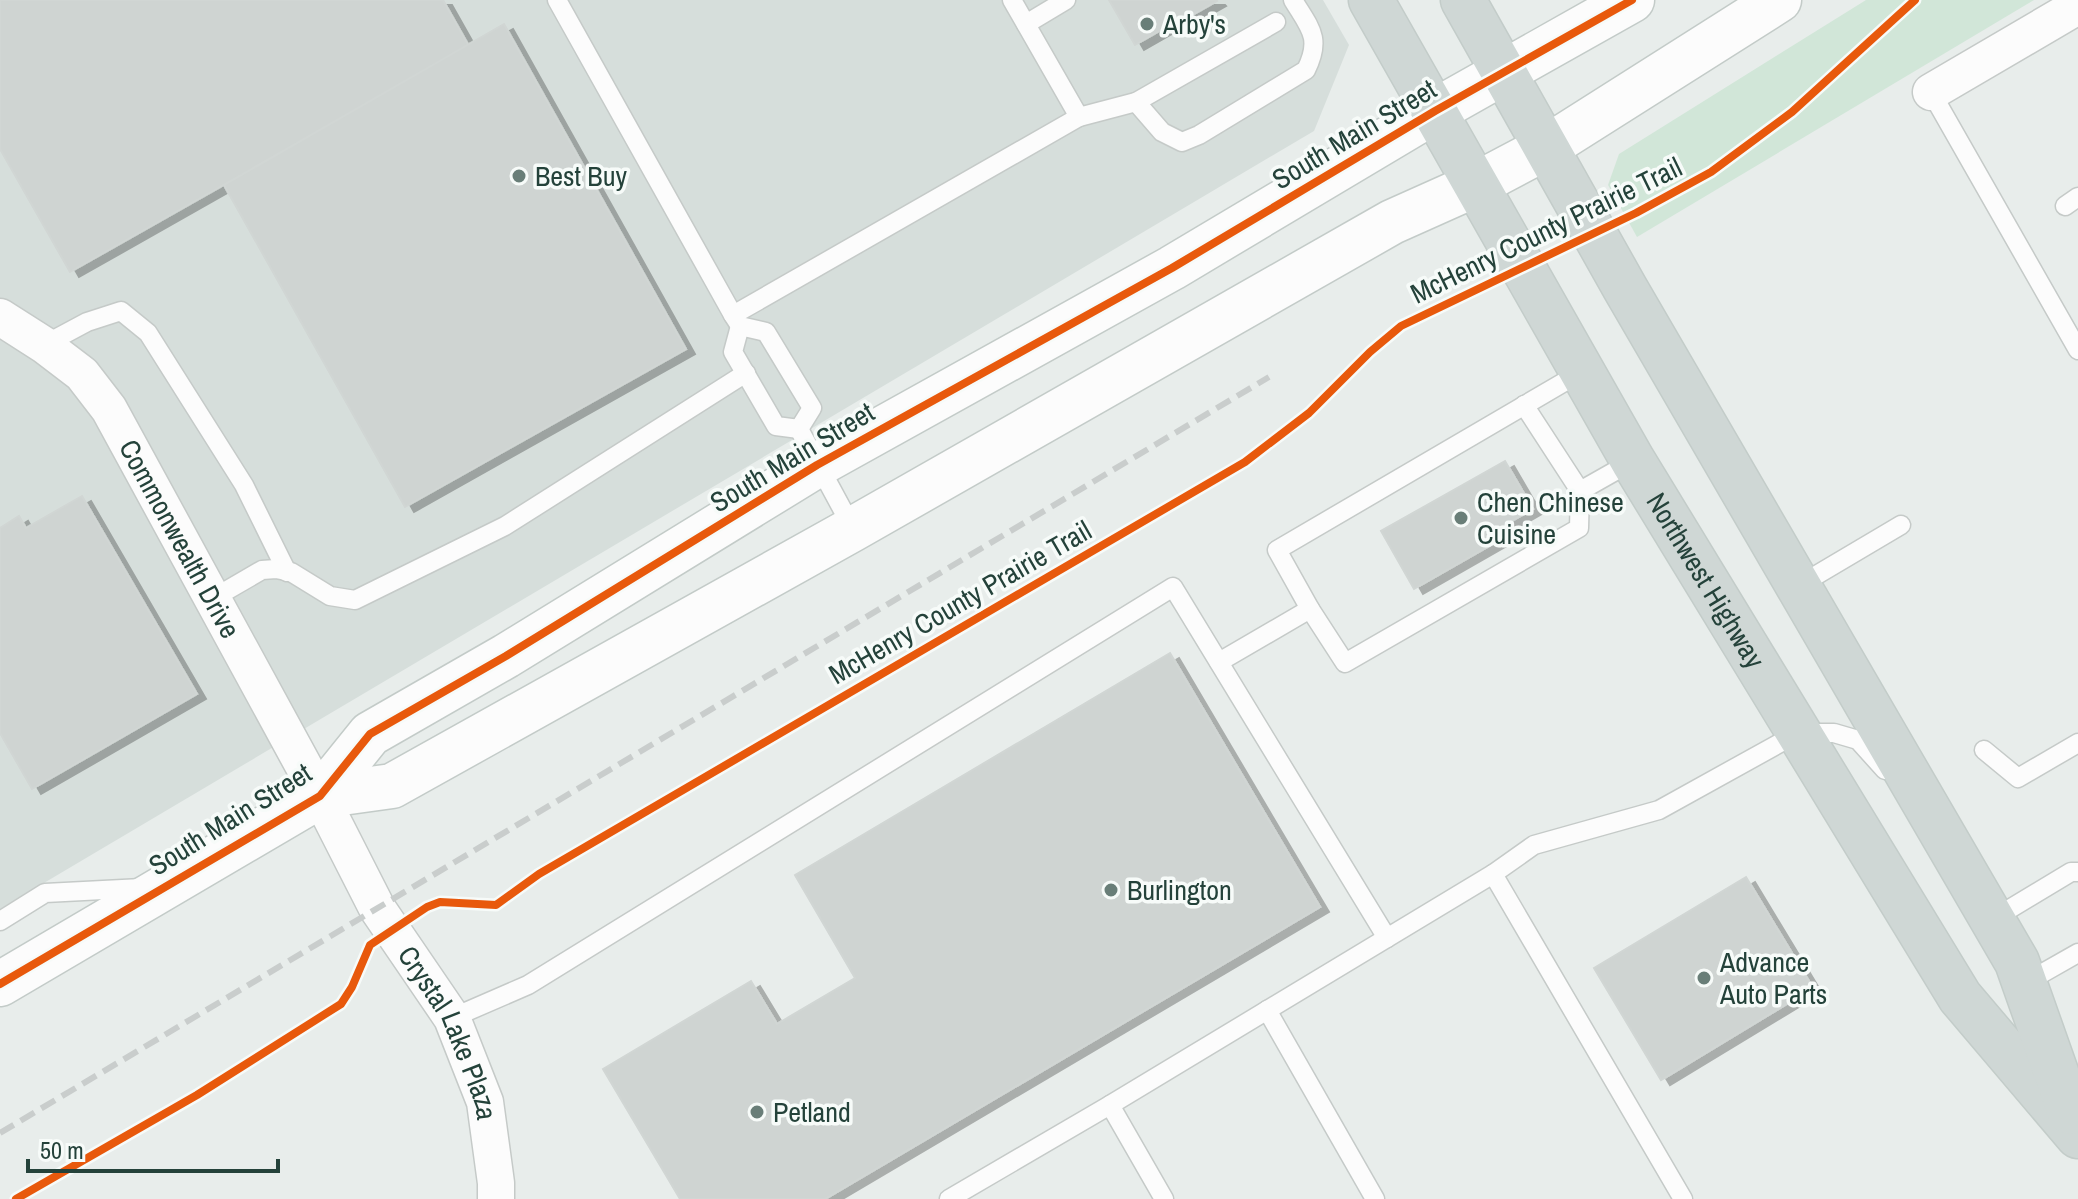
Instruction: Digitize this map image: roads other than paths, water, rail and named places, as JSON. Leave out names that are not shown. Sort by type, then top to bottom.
[{"type":"main road","name":"Northwest Highway","points":[[1371,0],[1633,461],[1960,997],[2075,1118]]},
{"type":"main road","name":"Northwest Highway","points":[[1463,0],[2017,962],[2075,1118]]},
{"type":"street","name":"South Main Street","points":[[0,984],[320,796],[370,734],[506,656],[808,447],[1172,268],[1435,111],[1632,0]]},
{"type":"street","name":"South Main Street","points":[[320,796],[392,786],[853,529],[1392,222],[1477,184],[1547,147],[1779,0]]},
{"type":"street","points":[[1931,92],[2078,6]]},
{"type":"street","name":"Commonwealth Drive","points":[[0,317],[82,374],[109,409],[320,796]]},
{"type":"street","name":"Crystal Lake Plaza","points":[[320,796],[377,908],[452,1018],[485,1102],[496,1199]]},
{"type":"lane","points":[[557,0],[737,321],[733,352],[776,426],[808,447],[853,529]]},
{"type":"lane","points":[[1012,0],[1079,117]]},
{"type":"lane","points":[[1026,24],[1066,0]]},
{"type":"lane","points":[[1136,102],[1162,132],[1182,142],[1199,135],[1306,70],[1314,53],[1313,34],[1293,0]]},
{"type":"lane","points":[[737,321],[1079,117],[1136,102],[1276,22]]},
{"type":"lane","points":[[1931,92],[2078,350]]},
{"type":"lane","points":[[44,345],[87,322],[121,311],[148,333],[244,485],[287,572]]},
{"type":"lane","points":[[737,321],[766,332],[812,408],[808,447]]},
{"type":"lane","points":[[1524,405],[1580,491],[1579,528],[1345,663],[1277,550],[1524,405],[1583,371]]},
{"type":"lane","points":[[212,599],[262,570],[287,572],[330,596],[355,600],[505,526],[746,373]]},
{"type":"lane","points":[[1580,491],[1633,461]]},
{"type":"lane","points":[[1798,586],[1901,525]]},
{"type":"lane","points":[[452,1018],[528,985],[1173,587],[1387,938]]},
{"type":"lane","points":[[1219,662],[1310,609]]},
{"type":"lane","points":[[949,1199],[1493,874],[1534,845],[1659,810],[1798,733],[1834,733],[1858,740],[1939,827]]},
{"type":"lane","points":[[1984,750],[2018,778],[2078,743]]},
{"type":"lane","points":[[1993,919],[2071,872],[2078,872]]},
{"type":"lane","points":[[1493,874],[1683,1199]]},
{"type":"lane","points":[[0,921],[45,893],[165,887]]},
{"type":"lane","points":[[2025,983],[2078,953]]},
{"type":"lane","points":[[1267,1010],[1375,1199]]},
{"type":"lane","points":[[1110,1105],[1164,1199]]},
{"type":"railway","points":[[0,1133],[1269,377]]},
{"type":"place","name":"Arby's","points":[[1147,24]]},
{"type":"place","name":"Best Buy","points":[[519,176]]},
{"type":"place","name":"Chen Chinese Cuisine","points":[[1461,518]]},
{"type":"place","name":"Burlington","points":[[1111,890]]},
{"type":"place","name":"Advance Auto Parts","points":[[1704,978]]},
{"type":"place","name":"Petland","points":[[757,1112]]}]
